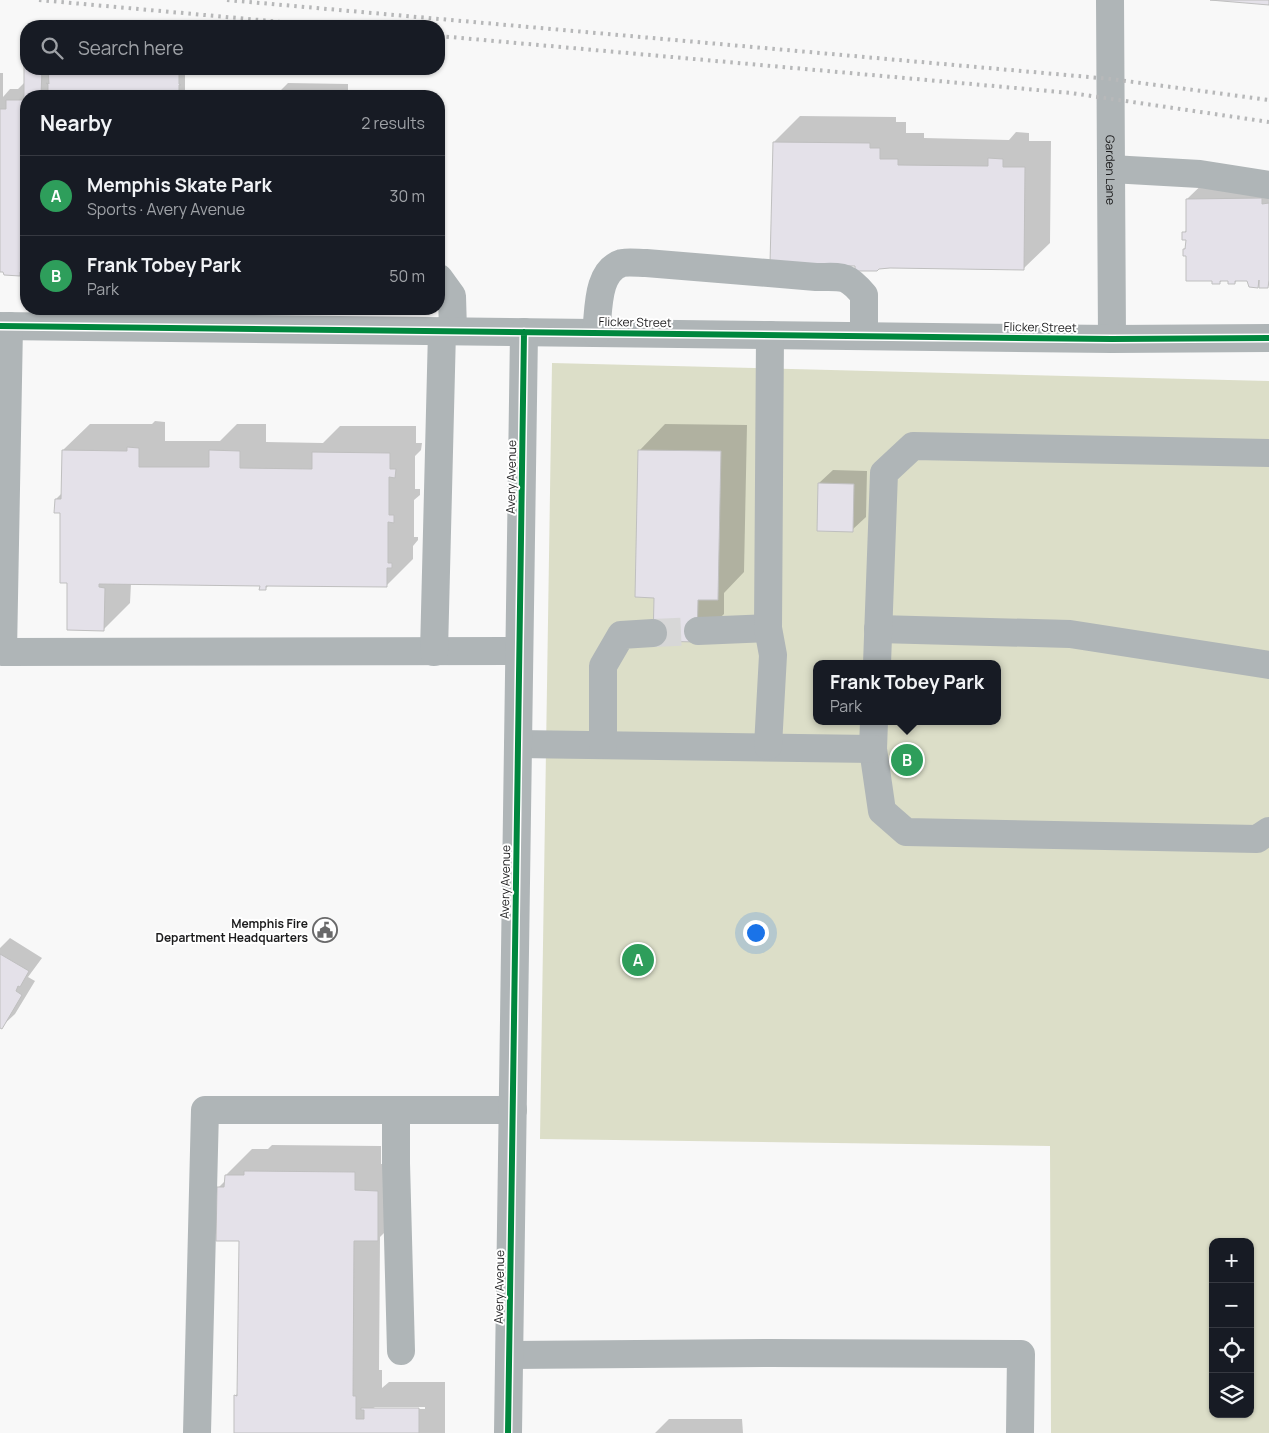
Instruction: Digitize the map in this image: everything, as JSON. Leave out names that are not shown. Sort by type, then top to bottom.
[{"type":"street","name":"Garden Lane","points":[[1110,0],[1112,339]]},
{"type":"street","points":[[1111,169],[1200,174],[1269,185]]},
{"type":"street","points":[[596,333],[601,290],[608,273],[622,264],[646,263],[816,278],[842,277],[852,280],[864,295],[864,336]]},
{"type":"street","points":[[434,652],[447,331],[452,296],[445,286]]},
{"type":"street","name":"Flicker Street","points":[[4,326],[221,318],[447,331],[1112,339],[1269,338]]},
{"type":"street","points":[[4,326],[2,652],[520,651]]},
{"type":"street","name":"Avery Avenue","points":[[508,1433],[524,332]]},
{"type":"street","points":[[768,746],[773,655],[768,628],[770,335]]},
{"type":"street","points":[[877,660],[884,473],[913,446],[1269,453]]},
{"type":"street","points":[[698,631],[768,628]]},
{"type":"street","points":[[878,630],[1070,634],[1269,665]]},
{"type":"street","points":[[603,745],[603,666],[620,635],[654,633]]},
{"type":"street","points":[[874,725],[873,749],[882,811],[906,832],[1257,839],[1269,831]]},
{"type":"street","points":[[518,744],[768,746],[873,749]]},
{"type":"street","points":[[197,1433],[205,1110],[513,1110]]},
{"type":"street","points":[[396,1110],[401,1351]]},
{"type":"street","points":[[510,1355],[1021,1354],[1020,1433]]},
{"type":"green space","points":[[552,363],[1269,381],[1269,1433],[1051,1433],[1050,1146],[540,1139]]},
{"type":"building","points":[[1210,0],[1269,0],[1269,5]]},
{"type":"building","points":[[24,75],[42,75],[41,90],[24,90]]},
{"type":"building","points":[[48,75],[179,75],[179,84],[181,85],[179,85],[179,90],[48,90],[46,83],[49,84]]},
{"type":"building","points":[[6,100],[20,100],[20,276],[4,275],[3,272],[0,272],[0,109],[6,109]]},
{"type":"building","points":[[773,142],[870,143],[870,148],[880,148],[880,159],[898,159],[898,165],[988,166],[988,158],[1003,159],[1003,167],[1025,167],[1024,270],[890,268],[877,271],[855,271],[855,266],[770,264]]},
{"type":"building","points":[[1262,198],[1262,204],[1269,203],[1268,288],[1259,288],[1259,280],[1258,288],[1249,287],[1247,281],[1235,281],[1235,284],[1228,284],[1228,281],[1220,281],[1220,284],[1212,284],[1212,281],[1186,281],[1186,256],[1183,256],[1183,249],[1185,249],[1186,240],[1182,240],[1182,232],[1186,232],[1186,199]]},
{"type":"building","points":[[127,447],[139,448],[139,467],[209,467],[209,450],[240,451],[240,468],[312,469],[312,452],[390,453],[390,469],[396,469],[395,478],[389,477],[389,515],[394,515],[394,523],[388,522],[388,563],[392,563],[392,568],[387,568],[387,587],[266,586],[266,590],[259,590],[260,586],[99,584],[99,587],[105,588],[104,631],[67,630],[67,583],[60,583],[60,513],[54,513],[55,499],[61,499],[62,450],[127,451]]},
{"type":"building","points":[[638,450],[721,451],[718,600],[698,600],[697,642],[653,641],[654,598],[635,597]]},
{"type":"building","points":[[818,483],[854,484],[853,532],[817,531]]},
{"type":"building","points":[[0,954],[29,971],[16,991],[22,995],[2,1029],[0,1028]]},
{"type":"building","points":[[244,1171],[355,1172],[355,1190],[378,1191],[378,1241],[354,1241],[353,1396],[356,1396],[356,1419],[364,1419],[364,1410],[361,1410],[361,1408],[419,1408],[419,1433],[234,1433],[234,1395],[237,1396],[239,1241],[216,1241],[217,1187],[224,1187],[225,1175],[244,1175]]},
{"type":"tunnel","points":[[653,633],[698,631]]},
{"type":"railway","points":[[39,0],[260,20]]},
{"type":"railway","points":[[227,0],[1111,79],[1269,100]]},
{"type":"railway","points":[[445,37],[1071,93],[1269,122]]},
{"type":"cycle path","points":[[0,326],[1112,339],[1269,338]]},
{"type":"cycle path","points":[[508,1433],[524,332]]},
{"type":"place","name":"Frank Tobey Park","points":[[907,760]]},
{"type":"place","name":"Memphis Fire Department Headquarters","points":[[325,930]]},
{"type":"place","name":"Memphis Skate Park","points":[[638,960]]}]
